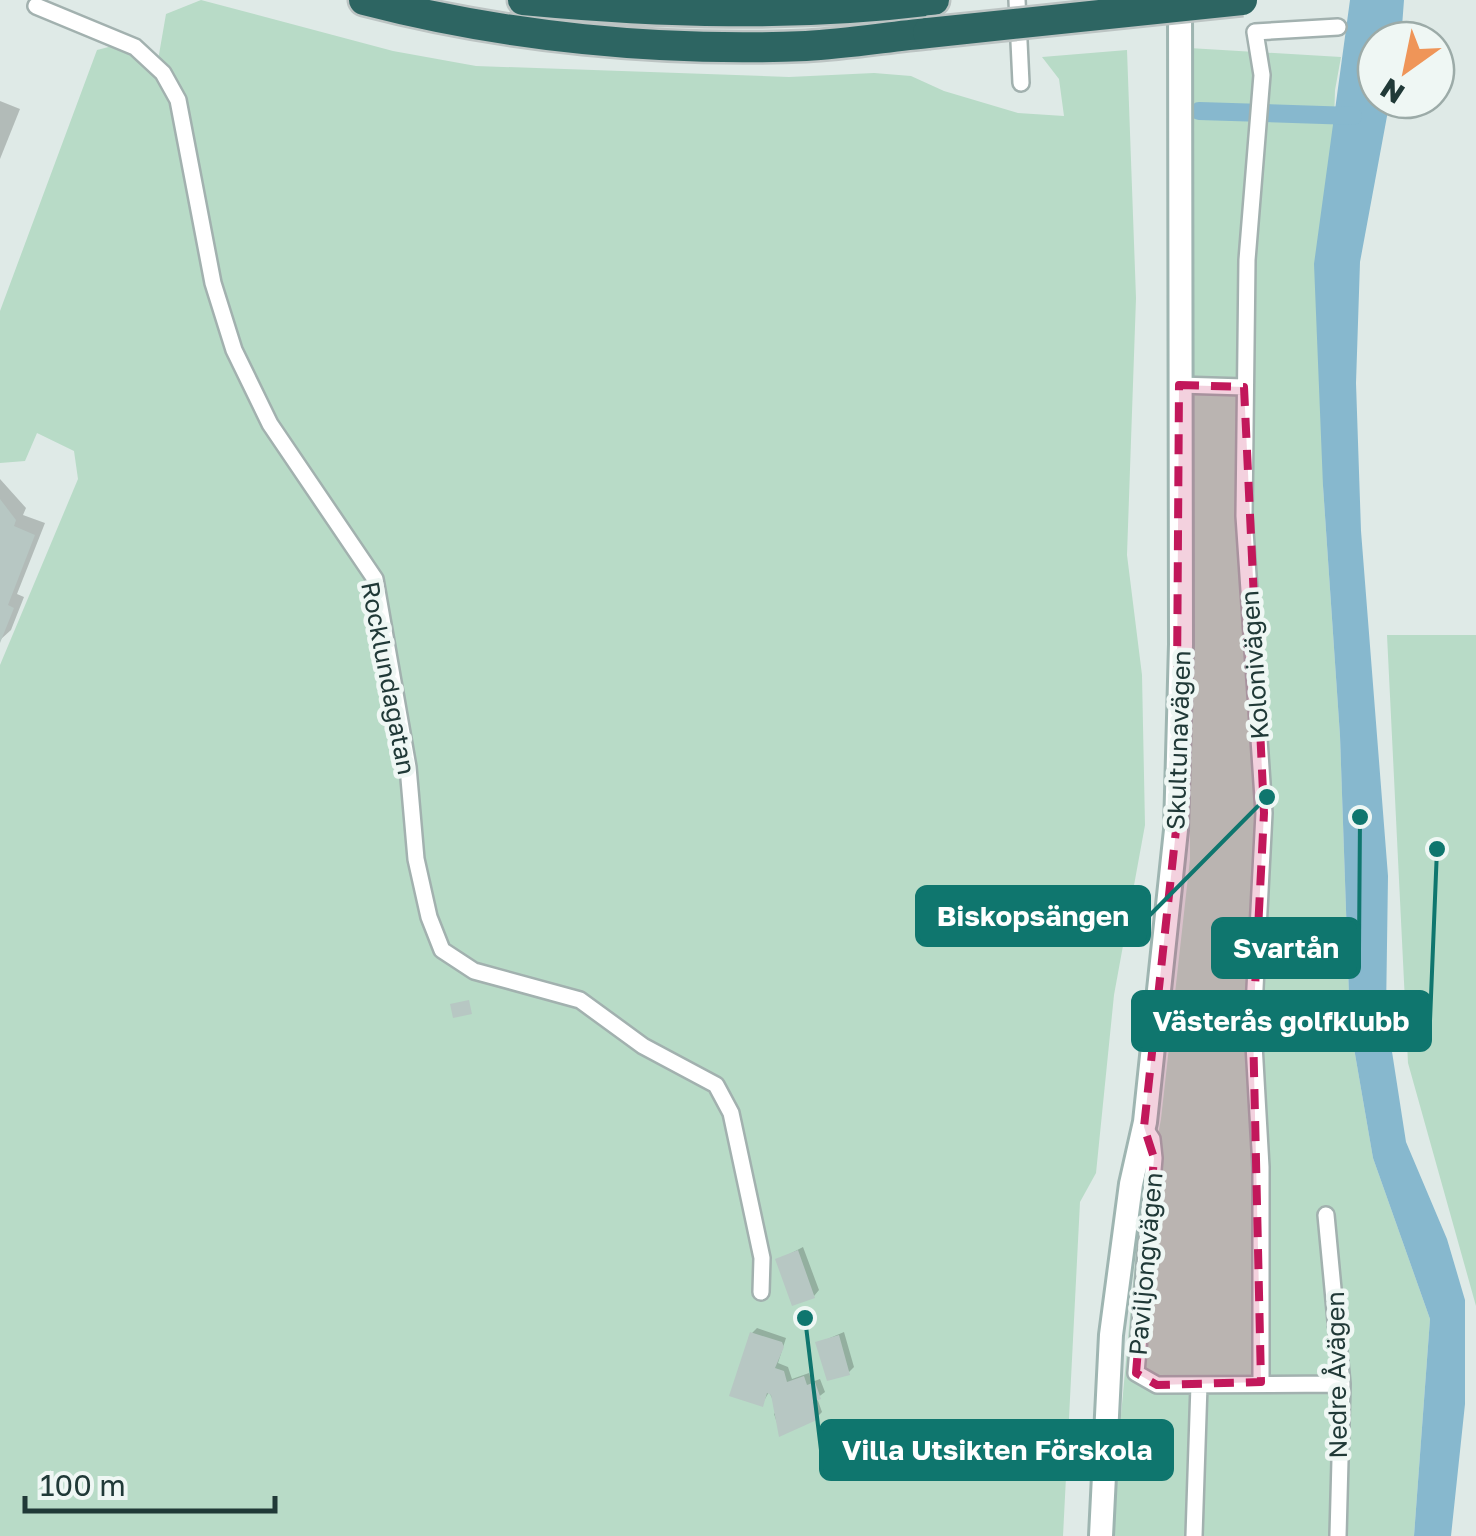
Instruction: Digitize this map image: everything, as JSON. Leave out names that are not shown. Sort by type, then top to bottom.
[{"type":"highway","points":[[364,0],[544,33],[629,42],[762,46],[1242,0]]},
{"type":"highway","points":[[524,0],[748,14],[926,1]]},
{"type":"street","points":[[1017,0],[1021,83]]},
{"type":"street","name":"Skultunavägen","points":[[1101,1536],[1111,1335],[1131,1184],[1144,1127],[1180,755],[1180,0]]},
{"type":"street","name":"Rocklundagatan","points":[[36,6],[135,47],[163,72],[178,100],[213,283],[234,350],[270,424],[374,579],[408,767],[416,859],[442,950],[474,971],[580,1000],[643,1046],[716,1084],[731,1113],[762,1258],[761,1292]]},
{"type":"street","name":"Kolonivägen","points":[[1261,1382],[1261,1168],[1253,1027],[1264,812],[1244,516],[1244,387],[1262,76],[1255,32],[1338,27]]},
{"type":"street","points":[[1179,384],[1244,387]]},
{"type":"street","name":"Paviljongvägen","points":[[1144,1127],[1152,1140],[1154,1158],[1136,1373],[1157,1384],[1342,1384]]},
{"type":"street","name":"Nedre Åvägen","points":[[1326,1216],[1342,1384],[1338,1536]]},
{"type":"street","points":[[1194,1536],[1199,1385]]},
{"type":"highlighted area","points":[[1179,385],[1244,387],[1264,813],[1253,1027],[1261,1382],[1157,1385],[1136,1373],[1154,1158],[1144,1127],[1176,830]]},
{"type":"green space","points":[[201,0],[393,51],[476,66],[789,77],[874,73],[911,76],[944,91],[1018,113],[1064,116],[1059,79],[1042,57],[1127,50],[1136,298],[1127,555],[1142,675],[1145,825],[1114,995],[1096,1173],[1080,1202],[1063,1536],[0,1536],[0,665],[78,479],[74,451],[37,433],[25,461],[0,463],[0,311],[97,50],[124,43],[157,66],[166,14]]},
{"type":"green space","points":[[1189,48],[1341,57],[1335,90],[1323,486],[1340,736],[1350,1025],[1373,1158],[1430,1319],[1414,1536],[1110,1536],[1136,1251],[1161,1119],[1190,859]]},
{"type":"green space","points":[[1387,635],[1476,635],[1476,1306],[1408,1063]]},
{"type":"water","points":[[1350,0],[1404,0],[1402,20],[1356,20],[1356,120],[1386,120],[1360,262],[1356,383],[1361,531],[1388,876],[1386,1013],[1406,1142],[1447,1239],[1465,1300],[1465,1404],[1451,1536],[1414,1536],[1430,1319],[1373,1158],[1350,1025],[1340,736],[1323,486],[1314,264]]},
{"type":"building","points":[[0,499],[16,520],[14,526],[35,535],[8,605],[14,608],[0,643]]},
{"type":"building","points":[[469,1000],[472,1014],[453,1018],[450,1004]]},
{"type":"building","points":[[798,1250],[815,1298],[792,1306],[775,1259]]},
{"type":"building","points":[[750,1332],[782,1342],[784,1347],[775,1368],[784,1371],[787,1382],[804,1376],[807,1385],[815,1382],[821,1399],[813,1402],[819,1419],[779,1437],[771,1395],[767,1393],[763,1407],[729,1396]]},
{"type":"building","points":[[839,1335],[850,1375],[827,1381],[815,1342]]},
{"type":"waterway","points":[[1199,111],[1353,116]]},
{"type":"place","name":"Biskopsängen","points":[[1267,797]]},
{"type":"place","name":"Svartån","points":[[1360,817]]},
{"type":"place","name":"Västerås golfklubb","points":[[1437,849]]},
{"type":"place","name":"Villa Utsikten Förskola","points":[[805,1318]]}]
